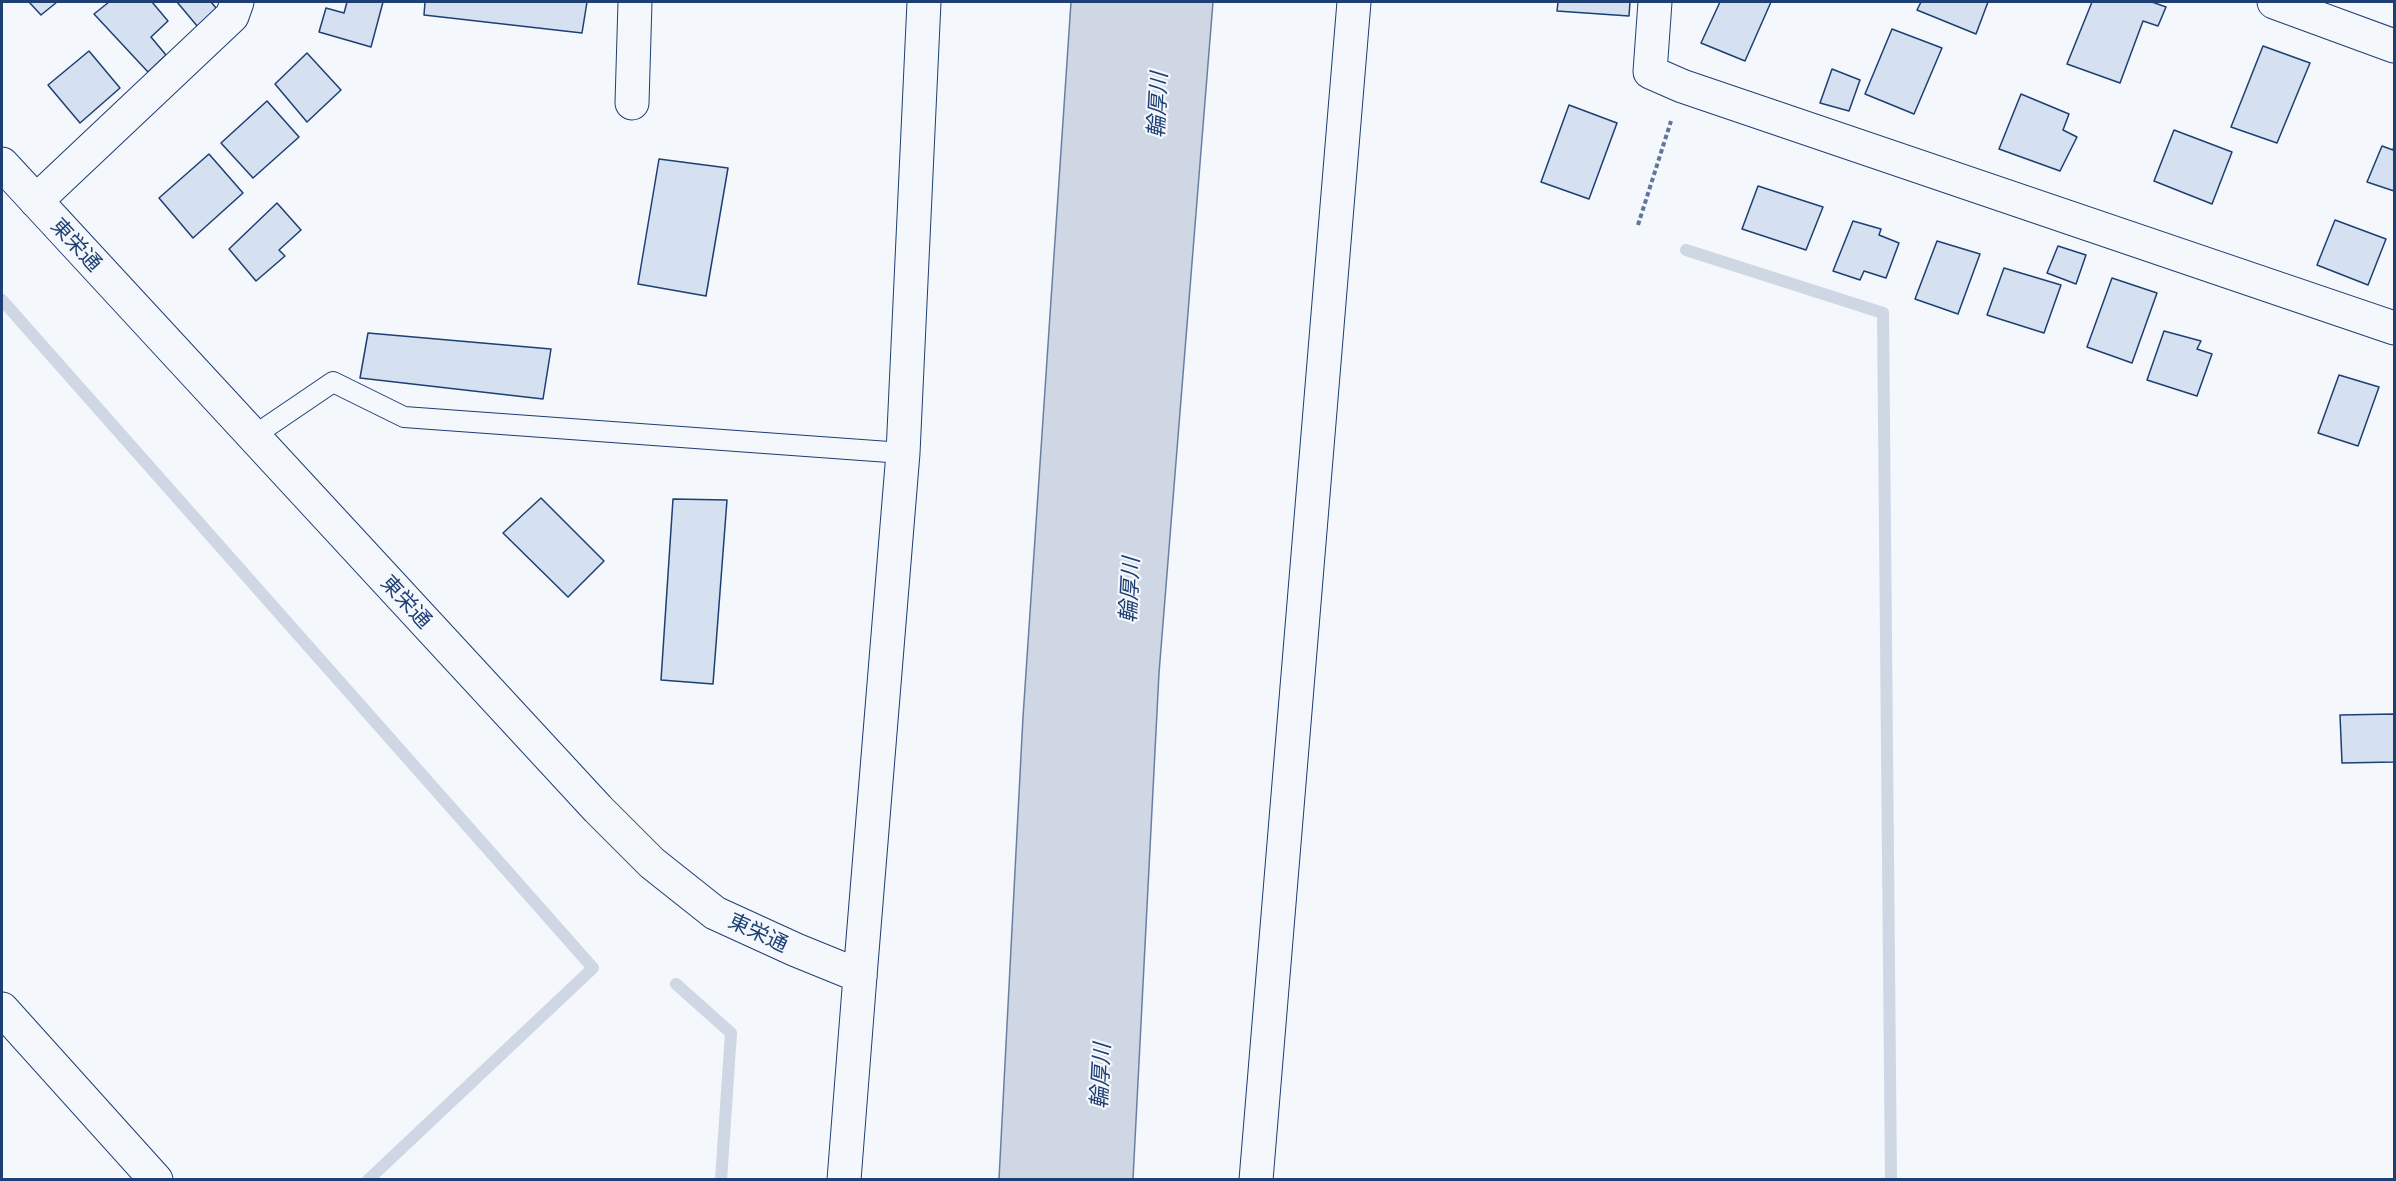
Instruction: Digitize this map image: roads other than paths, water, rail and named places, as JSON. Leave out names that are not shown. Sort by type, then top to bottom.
[{"type":"street","points":[[36,201],[232,16],[237,2]]},
{"type":"street","points":[[632,103],[636,2]]},
{"type":"street","points":[[844,1179],[903,453],[924,2]]},
{"type":"street","points":[[1256,1179],[1354,2]]},
{"type":"street","points":[[1655,2],[1650,72],[1682,86],[2394,328]]},
{"type":"street","points":[[2274,2],[2394,46]]},
{"type":"street","name":"東栄通","points":[[2,164],[252,437],[598,809],[652,863],[715,913],[860,976]]},
{"type":"street","points":[[2,1009],[156,1179]]},
{"type":"lane","points":[[252,437],[333,382],[404,417],[903,453]]},
{"type":"water","name":"輪厚川","points":[[1071,2],[1213,2],[1159,673],[1133,1179],[999,1179],[1023,717]]},
{"type":"waterway","points":[[1686,250],[1883,313],[1891,1180]]},
{"type":"waterway","points":[[2,300],[593,968],[368,1180]]},
{"type":"waterway","points":[[676,984],[731,1033],[721,1180]]}]
